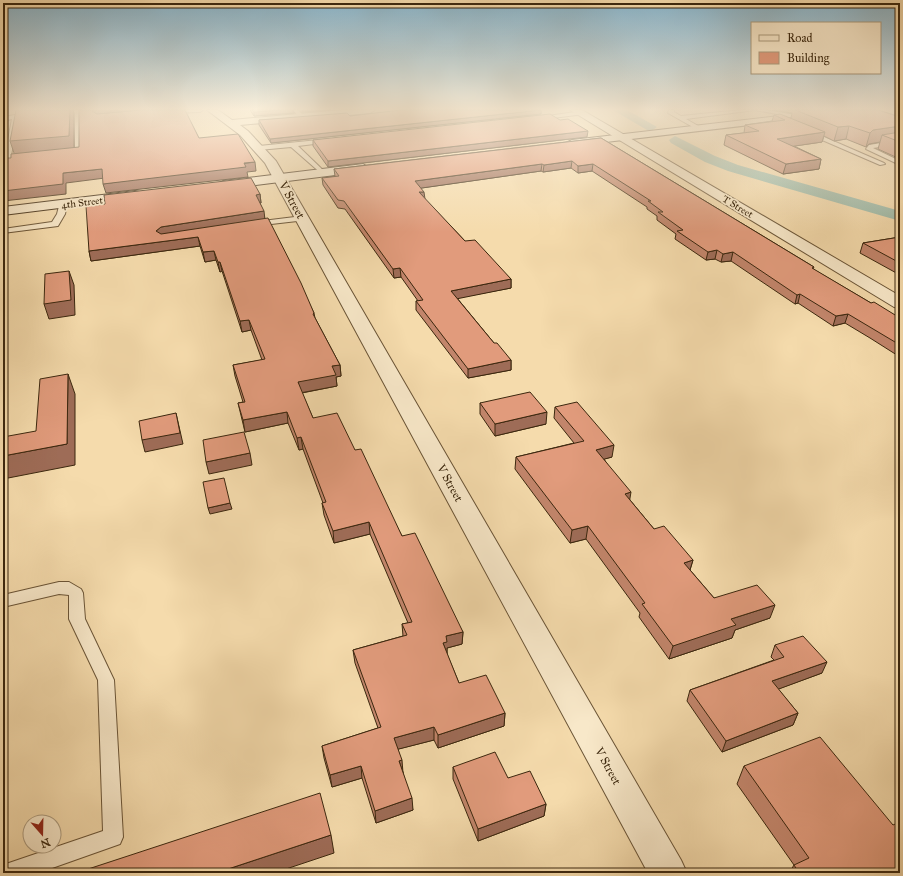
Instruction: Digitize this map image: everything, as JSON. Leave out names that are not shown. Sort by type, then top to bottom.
[{"type":"street","name":"V Street","points":[[261,151],[280,178],[303,218],[668,873]]},
{"type":"street","name":"T Street","points":[[645,151],[900,303]]},
{"type":"street","points":[[210,186],[378,166]]},
{"type":"street","name":"4th Street","points":[[3,211],[148,194]]},
{"type":"lane","points":[[7,151],[5,161],[15,160]]},
{"type":"lane","points":[[62,155],[78,154],[78,151]]},
{"type":"lane","points":[[299,151],[323,173]]},
{"type":"lane","points":[[851,151],[882,164]]},
{"type":"lane","points":[[873,151],[900,163]]},
{"type":"lane","points":[[3,232],[55,224],[61,214],[63,204]]},
{"type":"lane","points":[[244,226],[303,218]]},
{"type":"lane","points":[[3,601],[60,588],[69,588],[76,593],[77,619],[106,680],[113,837],[9,873]]},
{"type":"building","points":[[41,151],[248,151],[255,162],[244,163],[246,167],[103,184],[102,169],[63,173],[63,184],[3,191],[3,158],[11,158],[11,154]]},
{"type":"building","points":[[321,151],[416,151],[328,161]]},
{"type":"building","points":[[490,151],[622,151],[814,267],[812,268],[871,303],[874,302],[900,318],[900,345],[848,314],[836,316],[800,294],[797,295],[733,252],[723,254],[717,250],[708,252],[677,231],[683,230],[658,212],[663,212],[648,201],[651,201],[593,164],[578,166],[572,161],[415,181],[424,192],[419,192],[465,241],[475,240],[511,279],[451,291],[494,343],[497,343],[511,360],[468,369],[416,301],[423,300],[400,268],[393,269],[344,201],[338,200],[322,178],[339,176],[334,169]]},
{"type":"building","points":[[759,151],[803,151],[821,159],[786,164]]},
{"type":"building","points":[[251,178],[260,194],[256,195],[264,211],[161,227],[156,231],[161,234],[268,218],[301,283],[314,313],[313,314],[340,365],[332,366],[336,375],[298,382],[313,418],[337,413],[355,450],[361,449],[402,536],[415,533],[463,632],[446,636],[447,642],[443,643],[459,683],[486,675],[505,713],[438,735],[434,727],[394,738],[402,760],[399,761],[412,798],[375,811],[361,766],[330,775],[322,746],[381,727],[353,650],[407,635],[402,624],[412,622],[369,522],[333,531],[322,503],[326,502],[301,437],[297,438],[287,412],[243,420],[238,403],[245,402],[233,365],[265,359],[249,320],[240,321],[220,262],[218,262],[214,251],[203,252],[198,237],[89,251],[86,206],[105,204],[104,195]]},
{"type":"building","points":[[900,237],[900,263],[863,243]]},
{"type":"building","points":[[69,271],[71,300],[44,304],[45,274]]},
{"type":"building","points":[[68,374],[67,444],[3,456],[3,437],[36,431],[40,379]]},
{"type":"building","points":[[530,392],[547,412],[495,424],[480,403]]},
{"type":"building","points":[[577,402],[614,445],[596,450],[631,492],[625,494],[654,529],[664,526],[693,560],[684,563],[714,598],[757,585],[775,605],[731,619],[736,625],[673,646],[642,604],[645,603],[588,526],[572,530],[516,457],[584,441],[555,407]]},
{"type":"building","points":[[176,413],[180,433],[142,440],[139,421]]},
{"type":"building","points":[[244,432],[250,453],[206,462],[203,440]]},
{"type":"building","points":[[224,478],[230,503],[208,508],[203,482]]},
{"type":"building","points":[[803,636],[827,662],[772,681],[798,713],[726,741],[690,690],[784,657],[775,645]]},
{"type":"building","points":[[820,737],[893,825],[900,822],[900,873],[799,873],[794,865],[809,858],[744,766]]},
{"type":"building","points":[[495,752],[508,778],[530,771],[546,804],[478,829],[453,767]]},
{"type":"building","points":[[320,793],[331,835],[216,873],[76,873]]},
{"type":"waterway","points":[[695,151],[710,159],[733,168],[900,216]]}]
